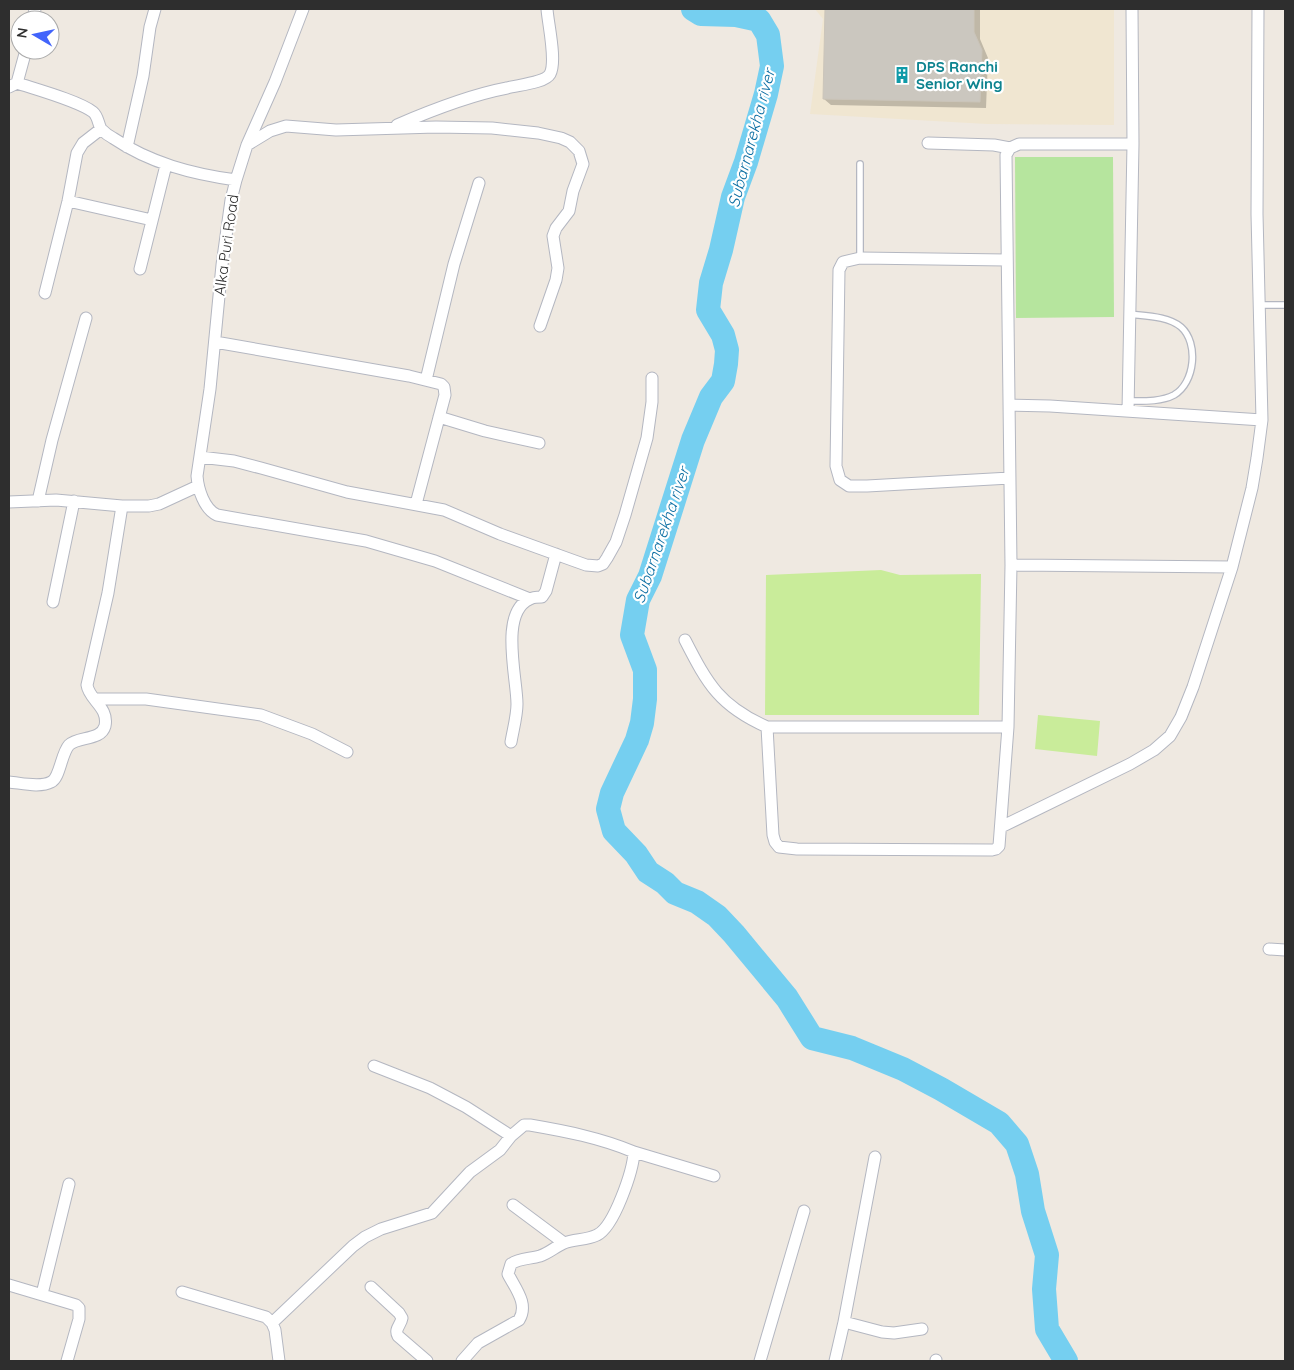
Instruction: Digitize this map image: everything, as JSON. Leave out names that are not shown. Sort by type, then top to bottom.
[{"type":"street","points":[[127,146],[144,76],[150,27],[155,9]]},
{"type":"street","name":"Alka Puri Road","points":[[199,489],[200,457],[210,389],[217,305],[227,226],[236,180],[247,145],[275,82],[303,9]]},
{"type":"street","points":[[388,129],[424,114],[500,89],[547,78],[554,59],[546,9]]},
{"type":"street","points":[[1128,406],[1133,144],[1132,9]]},
{"type":"street","points":[[1001,826],[1130,764],[1154,750],[1170,736],[1181,717],[1193,687],[1232,567],[1252,488],[1258,458],[1262,420],[1258,305],[1258,9]]},
{"type":"street","points":[[22,60],[13,85],[85,108],[96,115],[101,129],[111,137],[166,165],[204,176],[236,180]]},
{"type":"street","points":[[247,145],[270,131],[286,126],[336,130],[436,127],[521,130],[561,138],[570,142],[579,151],[582,164],[569,211],[556,228],[553,236],[558,268],[556,280],[540,326]]},
{"type":"street","points":[[45,293],[79,149],[93,134],[101,129]]},
{"type":"street","points":[[928,143],[994,145],[1010,148]]},
{"type":"street","points":[[767,727],[773,835],[779,847],[796,849],[992,850],[999,846],[1008,728],[1011,565],[1006,156],[1010,148],[1018,144],[1133,144]]},
{"type":"street","points":[[140,269],[166,165]]},
{"type":"street","points":[[426,380],[454,264],[479,183]]},
{"type":"street","points":[[68,200],[152,220]]},
{"type":"street","points":[[1006,260],[860,258],[843,262],[839,270],[836,466],[840,480],[849,486],[1010,478]]},
{"type":"street","points":[[38,501],[86,318]]},
{"type":"street","points":[[215,342],[375,369],[440,384],[445,390],[416,504]]},
{"type":"street","points":[[200,457],[234,461],[348,492],[444,510],[500,534],[592,566],[603,564],[608,558],[626,514],[647,438],[652,402],[652,378]]},
{"type":"street","points":[[1010,405],[1128,406],[1262,420]]},
{"type":"street","points":[[439,417],[539,443]]},
{"type":"street","points":[[9,502],[74,501],[122,506],[159,504],[199,489],[214,515],[366,540],[435,561],[530,599]]},
{"type":"street","points":[[53,602],[74,501]]},
{"type":"street","points":[[9,782],[44,784],[54,781],[68,747],[75,741],[98,734],[104,728],[105,718],[96,699],[88,690],[87,685],[108,592],[122,506]]},
{"type":"street","points":[[511,742],[517,704],[512,646],[517,610],[530,599],[542,597],[546,591],[556,554]]},
{"type":"street","points":[[1011,565],[1232,567]]},
{"type":"street","points":[[685,640],[701,671],[718,695],[745,718],[767,727],[1008,728]]},
{"type":"street","points":[[96,699],[146,699],[261,715],[312,734],[348,752]]},
{"type":"street","points":[[1269,949],[1285,950]]},
{"type":"street","points":[[374,1066],[436,1091],[466,1107],[511,1136]]},
{"type":"street","points":[[272,1322],[365,1237],[381,1229],[432,1213],[470,1172],[500,1150],[511,1136],[524,1125],[579,1135],[714,1176]]},
{"type":"street","points":[[462,1361],[478,1343],[519,1320],[522,1315],[523,1304],[508,1274],[511,1264],[516,1260],[546,1254],[564,1243],[589,1238],[599,1234],[606,1228],[613,1219],[631,1168],[634,1152]]},
{"type":"street","points":[[835,1361],[875,1157]]},
{"type":"street","points":[[42,1294],[69,1184]]},
{"type":"street","points":[[513,1205],[564,1243]]},
{"type":"street","points":[[760,1361],[804,1211]]},
{"type":"street","points":[[9,1285],[76,1305],[79,1308],[79,1319],[67,1361]]},
{"type":"street","points":[[371,1287],[402,1318],[396,1332],[398,1336],[427,1361]]},
{"type":"street","points":[[182,1292],[266,1317],[272,1322],[275,1330],[279,1361]]},
{"type":"street","points":[[844,1322],[882,1332],[894,1333],[922,1329]]},
{"type":"lane","points":[[860,164],[860,258]]},
{"type":"lane","points":[[1258,305],[1285,305]]},
{"type":"lane","points":[[1128,406],[1176,394],[1188,380],[1192,356],[1191,343],[1180,326],[1164,319],[1129,314]]},
{"type":"shaded area","points":[[815,9],[1114,9],[1114,125],[987,124],[810,114],[823,19]]},
{"type":"green space","points":[[1015,157],[1113,157],[1114,317],[1016,318]]},
{"type":"green space","points":[[881,570],[900,575],[981,574],[979,715],[765,715],[766,575]]},
{"type":"green space","points":[[1038,715],[1100,721],[1097,756],[1035,749]]},
{"type":"building","name":"DPS Ranchi Senior Wing","points":[[825,9],[974,9],[974,32],[982,50],[980,102],[823,99]]},
{"type":"waterway","name":"Subarnarekha river","points":[[693,9],[701,14],[736,15],[759,20],[768,35],[772,66],[766,94],[746,162],[733,197],[721,250],[711,283],[708,310],[723,335],[727,350],[723,381],[711,397],[693,440],[650,576],[638,600],[632,635],[645,670],[645,699],[642,723],[637,740],[612,793],[608,809],[614,831],[636,854],[648,872],[665,883],[675,893],[697,902],[717,916],[787,998],[812,1038],[852,1048],[903,1069],[999,1123],[1017,1144],[1027,1174],[1033,1211],[1047,1255],[1044,1289],[1047,1329],[1066,1361]]},
{"type":"place","name":"DPS Ranchi Senior Wing","points":[[902,75]]}]
